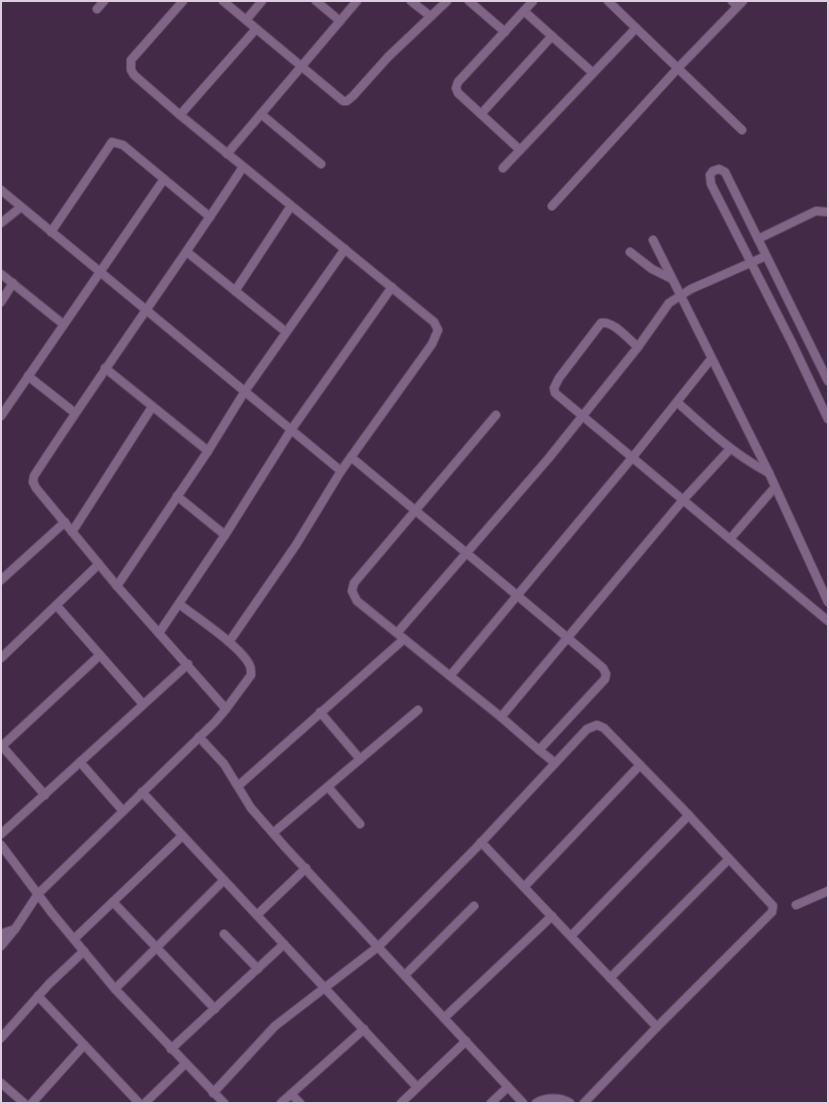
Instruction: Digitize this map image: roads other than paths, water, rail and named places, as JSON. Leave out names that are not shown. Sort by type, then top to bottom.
[{"type":"street","points":[[97,9],[104,1]]},
{"type":"street","points":[[182,1],[135,55],[130,65],[134,75],[142,84],[227,154],[434,322],[438,330],[432,344],[341,471],[296,545],[229,642]]},
{"type":"street","points":[[223,1],[343,100],[347,101],[430,16],[447,1]]},
{"type":"street","points":[[246,20],[262,1]]},
{"type":"street","points":[[316,1],[340,21]]},
{"type":"street","points":[[227,154],[357,1]]},
{"type":"street","points":[[411,1],[430,16]]},
{"type":"street","points":[[470,1],[505,32]]},
{"type":"street","points":[[520,150],[458,93],[456,88],[458,82],[533,1]]},
{"type":"street","points":[[608,1],[742,130]]},
{"type":"street","points":[[552,206],[737,3]]},
{"type":"street","points":[[524,10],[593,73]]},
{"type":"street","points":[[503,168],[636,28]]},
{"type":"street","points":[[180,115],[256,29]]},
{"type":"street","points":[[481,114],[552,36]]},
{"type":"street","points":[[261,114],[321,164]]},
{"type":"street","points":[[51,232],[112,142],[123,145],[210,217]]},
{"type":"street","points":[[226,709],[188,664],[159,634],[117,586],[36,488],[33,482],[34,476],[75,413],[187,252],[243,166]]},
{"type":"street","points":[[828,382],[724,172],[719,169],[713,171],[710,175],[712,184],[828,419]]},
{"type":"street","points":[[2,410],[28,376],[164,179]]},
{"type":"street","points":[[1,190],[341,471]]},
{"type":"street","points":[[235,291],[291,206]]},
{"type":"street","points":[[1,223],[21,207]]},
{"type":"street","points":[[758,239],[816,211],[828,212]]},
{"type":"street","points":[[653,240],[775,487],[827,599]]},
{"type":"street","points":[[117,586],[208,451],[245,392],[345,249]]},
{"type":"street","points":[[187,252],[286,332]]},
{"type":"street","points":[[630,252],[652,269],[672,279]]},
{"type":"street","points":[[397,633],[582,417],[638,347],[669,303],[679,295],[766,256]]},
{"type":"street","points":[[1,274],[63,324]]},
{"type":"street","points":[[1,302],[13,283]]},
{"type":"street","points":[[159,634],[225,535],[291,430],[392,287]]},
{"type":"street","points":[[638,347],[612,325],[606,322],[598,326],[559,378],[554,388],[555,393],[559,398],[828,621]]},
{"type":"street","points":[[450,676],[632,458],[711,359]]},
{"type":"street","points":[[105,368],[208,451]]},
{"type":"street","points":[[28,376],[75,413]]},
{"type":"street","points":[[677,402],[730,449],[743,459],[768,473]]},
{"type":"street","points":[[72,532],[152,407]]},
{"type":"street","points":[[496,415],[414,510],[354,583],[352,591],[357,601],[501,717],[555,764]]},
{"type":"street","points":[[501,717],[683,500],[730,449]]},
{"type":"street","points":[[351,457],[603,668],[606,674],[599,686],[539,750]]},
{"type":"street","points":[[730,539],[775,487]]},
{"type":"street","points":[[177,496],[225,535]]},
{"type":"street","points":[[1,580],[64,522]]},
{"type":"street","points":[[1,658],[57,606],[99,564]]},
{"type":"street","points":[[1,946],[16,929],[38,894],[199,737],[226,709],[251,675],[250,666],[244,657],[229,642],[179,604]]},
{"type":"street","points":[[57,606],[143,704]]},
{"type":"street","points":[[238,786],[404,639]]},
{"type":"street","points":[[45,795],[1,746],[100,655]]},
{"type":"street","points":[[1,834],[188,664]]},
{"type":"street","points":[[273,833],[418,710]]},
{"type":"street","points":[[320,712],[360,759]]},
{"type":"street","points":[[214,1093],[275,1026],[379,946],[482,842],[587,729],[597,725],[604,728],[689,815],[771,902],[773,906],[772,912],[657,1026],[584,1103]]},
{"type":"street","points":[[199,737],[220,758],[251,808],[273,833],[523,1103]]},
{"type":"street","points":[[80,762],[123,811]]},
{"type":"street","points":[[524,887],[640,765]]},
{"type":"street","points":[[328,787],[360,824]]},
{"type":"street","points":[[142,792],[417,1087]]},
{"type":"street","points":[[571,936],[689,815]]},
{"type":"street","points":[[74,939],[182,836]]},
{"type":"street","points":[[482,842],[657,1026]]},
{"type":"street","points":[[2,847],[115,989],[185,1064],[224,1103]]},
{"type":"street","points":[[610,978],[730,859]]},
{"type":"street","points":[[256,914],[306,868]]},
{"type":"street","points":[[115,989],[224,880]]},
{"type":"street","points":[[796,905],[828,891]]},
{"type":"street","points":[[113,902],[215,1008]]},
{"type":"street","points":[[405,976],[474,906]]},
{"type":"street","points":[[444,1018],[552,916]]},
{"type":"street","points":[[1,934],[16,929]]},
{"type":"street","points":[[224,934],[258,969]]},
{"type":"street","points":[[171,1049],[284,944]]},
{"type":"street","points":[[1,1038],[38,996],[84,951]]},
{"type":"street","points":[[38,996],[139,1103]]},
{"type":"street","points":[[281,1103],[364,1029]]},
{"type":"street","points":[[401,1103],[466,1041]]},
{"type":"street","points":[[32,1103],[84,1045]]},
{"type":"street","points":[[145,1103],[185,1064]]},
{"type":"street","points":[[1,1083],[24,1103]]},
{"type":"street","points":[[491,1103],[508,1087]]},
{"type":"street","points":[[291,1094],[300,1103]]},
{"type":"street","points":[[536,1103],[553,1099],[566,1100],[570,1103]]}]
